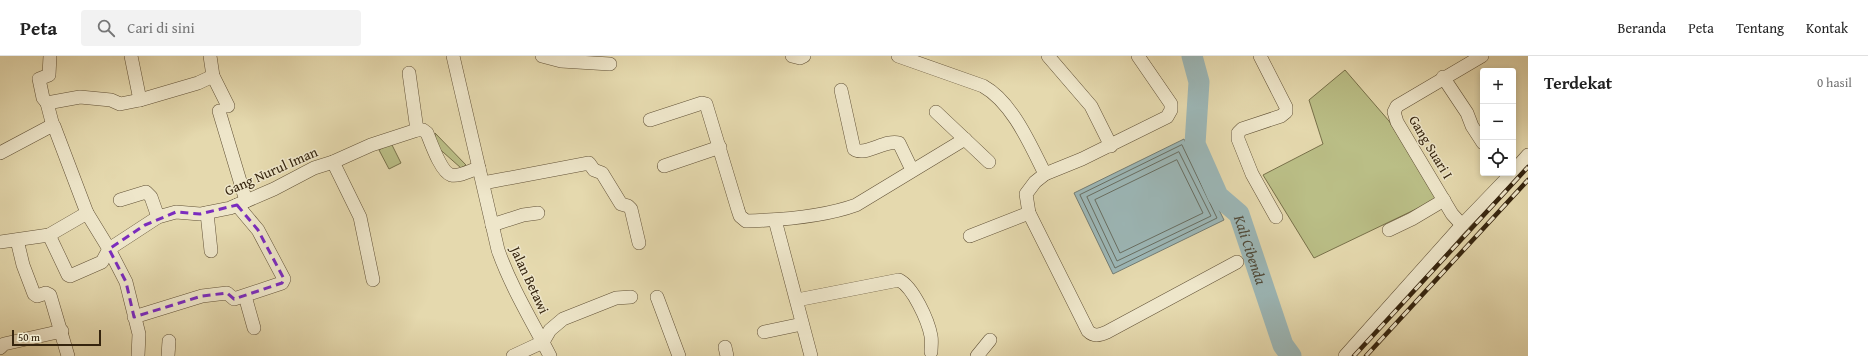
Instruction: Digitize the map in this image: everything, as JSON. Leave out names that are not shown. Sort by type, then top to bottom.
[{"type":"street","points":[[50,56],[49,75],[39,79],[43,98],[47,103],[53,126],[56,129],[75,186],[87,213],[126,282],[138,334],[138,356]]},
{"type":"street","points":[[131,56],[140,100]]},
{"type":"street","points":[[134,316],[202,296],[227,293],[234,298],[245,296],[282,283],[284,279],[242,203],[224,108],[213,76],[210,56]]},
{"type":"street","name":"Jalan Betawi","points":[[452,56],[492,225],[503,265],[550,356]]},
{"type":"street","points":[[542,56],[561,60],[610,64]]},
{"type":"street","points":[[792,56],[800,58],[804,56]]},
{"type":"street","points":[[898,56],[983,86],[994,92],[1009,110],[1045,174]]},
{"type":"street","points":[[1048,56],[1091,106],[1111,146]]},
{"type":"street","points":[[1138,56],[1171,104],[1171,110],[1167,117],[1111,146],[1045,174],[1035,182],[1026,194],[1029,214],[1088,331],[1092,334],[1098,335],[1107,332],[1237,262]]},
{"type":"street","points":[[1260,56],[1286,107],[1286,112],[1281,116],[1242,129],[1238,133],[1238,139],[1252,174],[1276,217]]},
{"type":"street","name":"Gang Suari I","points":[[1462,226],[1444,200],[1397,122],[1394,112],[1397,106],[1443,77],[1482,56]]},
{"type":"street","points":[[409,73],[417,130],[425,130],[443,169],[448,173],[456,174],[479,168]]},
{"type":"street","points":[[47,103],[80,97],[111,100],[120,104],[140,100],[198,83],[213,76]]},
{"type":"street","points":[[1443,77],[1467,113],[1472,126],[1481,140]]},
{"type":"street","points":[[841,90],[854,149],[862,151],[891,142],[898,143],[912,170]]},
{"type":"street","points":[[650,120],[706,104],[740,216],[746,221],[775,220],[842,210],[856,204],[964,139]]},
{"type":"street","points":[[936,112],[989,162]]},
{"type":"street","points":[[0,153],[49,126],[53,126]]},
{"type":"street","name":"Gang Nurul Iman","points":[[49,235],[68,275],[70,276],[102,262],[109,250],[158,217],[176,212],[200,214],[207,213],[242,203],[274,189],[314,168],[333,162],[371,145],[417,130]]},
{"type":"street","points":[[664,166],[720,147]]},
{"type":"street","points":[[1516,167],[1528,155]]},
{"type":"street","points":[[333,162],[360,217],[374,280]]},
{"type":"street","points":[[483,183],[589,163],[594,170],[602,173],[621,204],[628,206],[630,209],[639,243]]},
{"type":"street","points":[[1345,356],[1507,176]]},
{"type":"street","points":[[120,200],[146,192],[151,197],[158,217]]},
{"type":"street","points":[[1389,230],[1412,219],[1444,200]]},
{"type":"street","points":[[0,242],[49,235],[87,213]]},
{"type":"street","points":[[207,213],[211,251]]},
{"type":"street","points":[[492,225],[523,215],[538,213]]},
{"type":"street","points":[[970,236],[1029,214]]},
{"type":"street","points":[[775,220],[811,356]]},
{"type":"street","points":[[17,240],[23,265],[34,294],[37,296],[46,293],[50,295],[62,331],[68,356]]},
{"type":"street","points":[[797,300],[898,280],[905,283],[923,311],[932,337],[931,352]]},
{"type":"street","points":[[245,296],[254,328]]},
{"type":"street","points":[[513,356],[543,342],[550,330],[563,319],[616,298],[631,297]]},
{"type":"street","points":[[657,297],[679,356]]},
{"type":"street","points":[[764,332],[802,324]]},
{"type":"street","points":[[0,348],[4,344],[62,331]]},
{"type":"street","points":[[978,356],[990,340]]},
{"type":"street","points":[[168,356],[169,341]]},
{"type":"highlighted area","points":[[237,205],[258,230],[284,279],[282,283],[234,299],[227,293],[202,296],[134,317],[126,282],[109,249],[145,225],[176,212],[200,214]]},
{"type":"green space","points":[[1345,70],[1389,121],[1437,199],[1314,258],[1263,175],[1323,144],[1309,100]]},
{"type":"green space","points":[[435,133],[466,165],[461,168],[435,145]]},
{"type":"green space","points":[[391,143],[401,163],[389,169],[379,150]]},
{"type":"water","points":[[1184,139],[1224,220],[1113,274],[1074,193]]},
{"type":"waterway","name":"Kali Cibenda","points":[[1192,56],[1199,82],[1195,144],[1218,196],[1239,214],[1283,345],[1291,356]]},
{"type":"railway","points":[[1354,356],[1528,167]]},
{"type":"railway","points":[[1366,356],[1528,180]]}]
